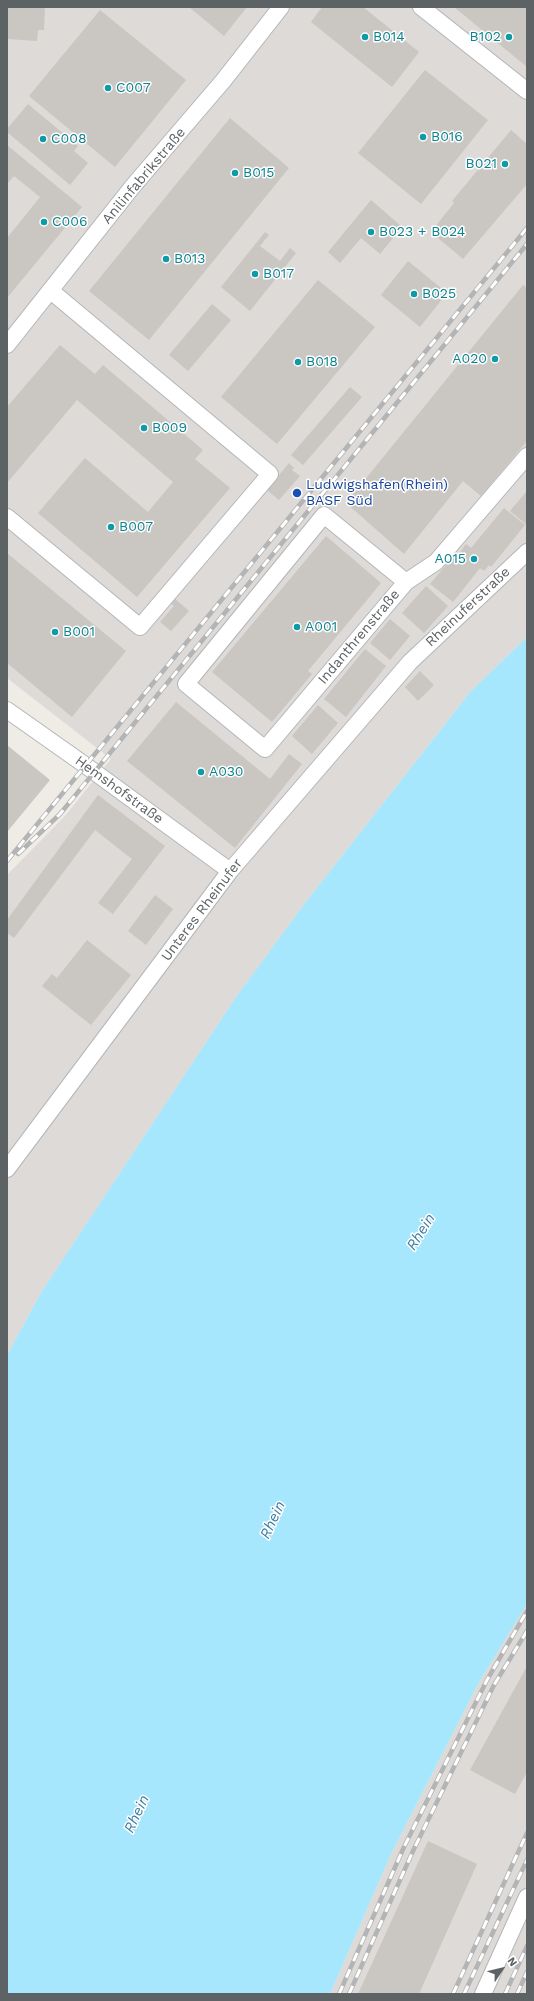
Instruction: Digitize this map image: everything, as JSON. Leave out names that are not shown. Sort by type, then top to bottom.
[{"type":"street","name":"Anilinfabrikstraße","points":[[7,345],[133,186],[223,81],[281,7]]},
{"type":"street","points":[[421,7],[527,91]]},
{"type":"street","points":[[7,517],[140,627],[270,474],[51,291]]},
{"type":"street","name":"Indanthrenstraße","points":[[406,582],[324,515],[186,684],[266,749],[406,582],[436,562],[527,456]]},
{"type":"street","name":"Rheinuferstraße","points":[[410,662],[527,552]]},
{"type":"street","name":"Unteres Rheinufer","points":[[7,1169],[230,871],[410,662]]},
{"type":"street","name":"Hemshofstraße","points":[[7,710],[230,871]]},
{"type":"street","points":[[483,1994],[527,1897]]},
{"type":"shaded area","points":[[7,7],[527,7],[527,637],[471,691],[302,907],[236,997],[42,1291],[7,1355],[7,875],[65,816],[111,759],[7,678]]},
{"type":"shaded area","points":[[527,1604],[527,1994],[330,1994],[391,1854],[478,1684]]},
{"type":"water","name":"Rhein","points":[[527,637],[527,1604],[478,1684],[391,1854],[330,1994],[7,1994],[7,1355],[42,1291],[236,997],[302,907],[471,691]]},
{"type":"building","points":[[8,7],[45,7],[44,30],[38,30],[37,41],[7,39]]},
{"type":"building","points":[[189,7],[247,7],[224,36]]},
{"type":"building","name":"B014","points":[[322,7],[363,7],[419,52],[392,87],[311,22]]},
{"type":"building","name":"B102","points":[[454,7],[527,7],[527,67]]},
{"type":"building","name":"C007","points":[[100,10],[186,80],[115,167],[29,96]]},
{"type":"building","name":"B016","points":[[425,70],[488,120],[421,204],[358,153]]},
{"type":"building","name":"C008","points":[[28,104],[78,146],[74,151],[88,163],[70,185],[7,132],[7,129]]},
{"type":"building","name":"B013","points":[[230,118],[289,168],[149,340],[89,291]]},
{"type":"building","name":"B021","points":[[511,130],[527,144],[527,184],[463,259],[431,232],[454,203],[452,201]]},
{"type":"building","name":"C006","points":[[7,145],[82,207],[7,298],[7,238],[40,197],[14,176],[7,184]]},
{"type":"building","name":"B023 + B024","points":[[371,200],[402,227],[380,254],[361,238],[340,263],[328,252]]},
{"type":"building","name":"B017","points":[[265,232],[269,235],[260,246],[280,261],[290,248],[296,253],[250,311],[221,287]]},
{"type":"building","name":"B025","points":[[408,261],[447,293],[420,327],[381,295]]},
{"type":"building","name":"B018","points":[[318,280],[375,327],[277,444],[221,397]]},
{"type":"building","name":"A020","points":[[523,285],[527,288],[527,441],[481,496],[463,481],[404,554],[346,503]]},
{"type":"building","points":[[212,304],[231,320],[188,371],[169,355]]},
{"type":"building","name":"B009","points":[[60,345],[95,374],[103,365],[203,450],[195,459],[230,488],[137,597],[38,513],[85,458],[148,512],[173,482],[77,400],[7,483],[7,407]]},
{"type":"building","points":[[350,387],[362,397],[303,465],[291,455]]},
{"type":"building","points":[[289,463],[294,468],[292,470],[300,476],[279,500],[267,490]]},
{"type":"building","points":[[527,491],[527,525],[510,511]]},
{"type":"building","name":"A015","points":[[504,508],[525,525],[491,567],[489,565],[484,571],[480,568],[453,602],[430,584],[457,552],[459,554],[466,544],[471,548]]},
{"type":"building","name":"A001","points":[[326,536],[381,583],[308,671],[312,674],[272,722],[212,672]]},
{"type":"building","name":"B001","points":[[7,553],[126,651],[72,717],[7,663]]},
{"type":"building","points":[[426,586],[448,606],[424,633],[402,613]]},
{"type":"building","points":[[174,598],[189,611],[171,631],[160,622],[174,606],[170,603]]},
{"type":"building","points":[[390,619],[410,636],[390,660],[370,643]]},
{"type":"building","points":[[365,649],[386,666],[346,717],[324,699]]},
{"type":"building","points":[[420,671],[434,685],[418,701],[405,687]]},
{"type":"building","name":"A030","points":[[176,702],[270,779],[289,754],[302,764],[235,848],[127,761]]},
{"type":"building","points":[[318,705],[338,723],[312,754],[292,736]]},
{"type":"building","points":[[7,745],[50,780],[7,832]]},
{"type":"building","points":[[98,795],[165,846],[113,914],[98,903],[132,859],[95,830],[14,938],[7,933],[7,920]]},
{"type":"building","points":[[155,895],[173,909],[146,945],[128,931]]},
{"type":"building","points":[[87,940],[131,975],[91,1025],[42,986],[52,974],[57,978]]},
{"type":"building","points":[[527,1666],[527,1772],[515,1794],[470,1770]]},
{"type":"building","points":[[428,1841],[477,1864],[419,1994],[358,1994]]},
{"type":"railway","points":[[7,861],[527,228]]},
{"type":"railway","points":[[18,854],[60,814],[527,244]]},
{"type":"railway","points":[[339,1994],[404,1847],[487,1680],[527,1611]]},
{"type":"railway","points":[[349,1994],[413,1851],[494,1685],[527,1631]]},
{"type":"railway","points":[[453,1994],[527,1833]]},
{"type":"railway","points":[[464,1994],[527,1860]]},
{"type":"railway","points":[[505,1994],[527,1946]]},
{"type":"railway","points":[[517,1994],[527,1972]]},
{"type":"place","name":"B014","points":[[365,37]]},
{"type":"place","name":"B102","points":[[509,37]]},
{"type":"place","name":"C007","points":[[108,88]]},
{"type":"place","name":"B016","points":[[423,137]]},
{"type":"place","name":"C008","points":[[43,139]]},
{"type":"place","name":"B021","points":[[505,164]]},
{"type":"place","name":"B015","points":[[235,173]]},
{"type":"place","name":"C006","points":[[44,222]]},
{"type":"place","name":"B023 + B024","points":[[371,232]]},
{"type":"place","name":"B013","points":[[166,259]]},
{"type":"place","name":"B017","points":[[255,274]]},
{"type":"place","name":"B025","points":[[414,294]]},
{"type":"place","name":"A020","points":[[495,359]]},
{"type":"place","name":"B018","points":[[298,362]]},
{"type":"place","name":"B009","points":[[144,428]]},
{"type":"place","name":"Ludwigshafen(Rhein) BASF Süd","points":[[297,493]]},
{"type":"place","name":"B007","points":[[111,527]]},
{"type":"place","name":"A015","points":[[474,559]]},
{"type":"place","name":"A001","points":[[297,627]]},
{"type":"place","name":"B001","points":[[55,632]]},
{"type":"place","name":"A030","points":[[201,772]]}]
